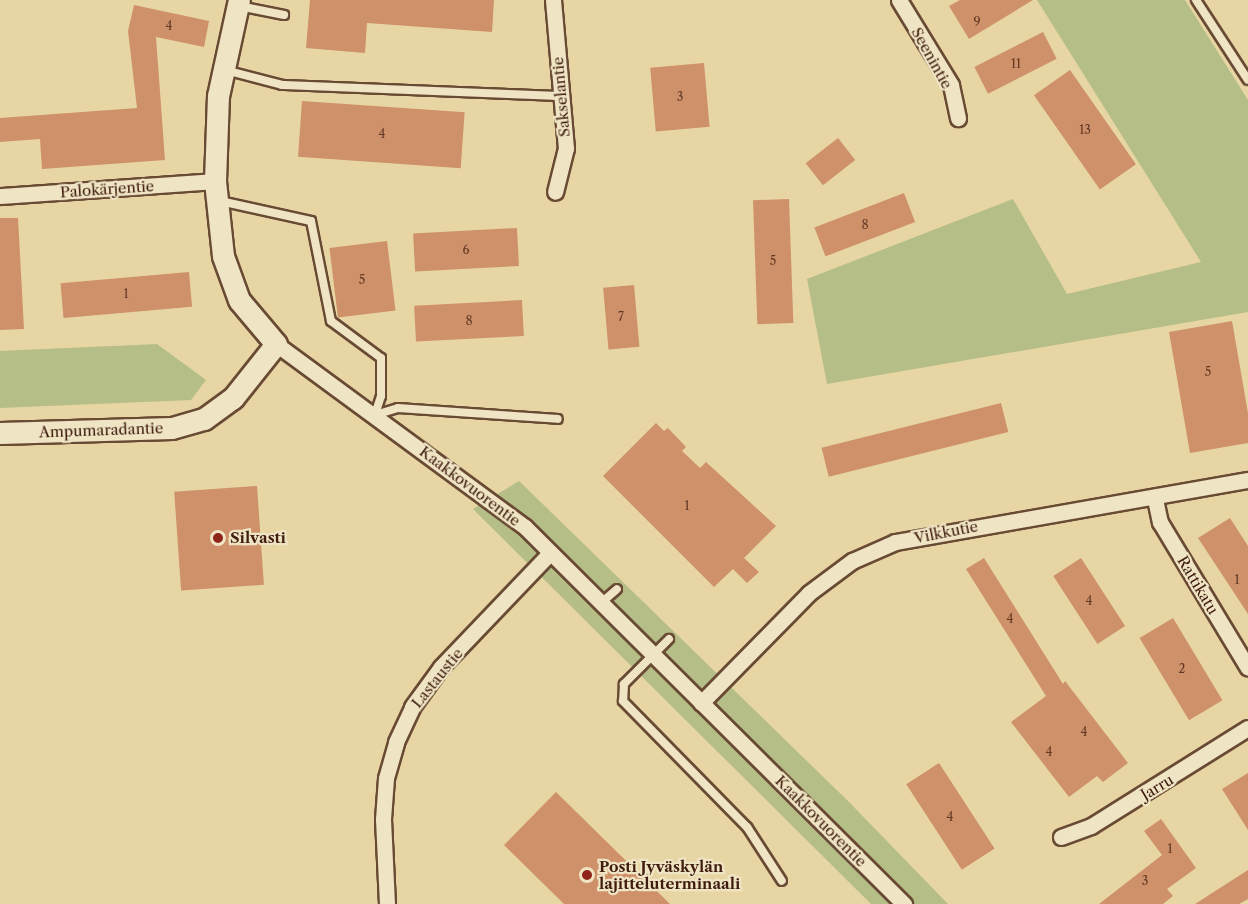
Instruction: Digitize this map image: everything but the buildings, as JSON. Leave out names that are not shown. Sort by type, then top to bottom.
[{"type":"street","name":"Sakselantie","points":[[553,0],[566,148],[555,192]]},
{"type":"street","name":"Seenintie","points":[[899,0],[951,85],[958,118]]},
{"type":"street","name":"Kaakkovuorentie","points":[[238,3],[218,96],[216,191],[223,256],[239,300],[276,344],[499,506],[654,655],[904,904]]},
{"type":"street","name":"Palokärjentie","points":[[0,196],[216,191]]},
{"type":"street","name":"Ampumaradantie","points":[[0,432],[172,428],[204,419],[233,398],[276,344]]},
{"type":"street","name":"Vilkkutie","points":[[701,703],[809,593],[852,561],[895,542],[957,529],[1155,499],[1248,480]]},
{"type":"street","name":"Rattikatu","points":[[1155,499],[1160,522],[1248,668]]},
{"type":"street","name":"Lastaustie","points":[[387,904],[382,819],[386,778],[396,742],[412,707],[441,667],[550,553]]},
{"type":"street","name":"Jarru","points":[[1061,837],[1091,826],[1248,728]]},
{"type":"lane","points":[[1196,0],[1248,80]]},
{"type":"lane","points":[[238,3],[284,15]]},
{"type":"lane","points":[[224,70],[282,85],[561,96]]},
{"type":"lane","points":[[216,191],[311,221],[331,321],[381,358],[381,396],[375,415]]},
{"type":"lane","points":[[375,415],[398,408],[558,419]]},
{"type":"lane","points":[[601,603],[617,589]]},
{"type":"lane","points":[[669,639],[624,684],[622,701],[747,827],[782,881]]},
{"type":"green space","points":[[1037,0],[1185,0],[1248,100],[1248,312],[827,384],[807,279],[1013,199],[1067,294],[1201,262]]},
{"type":"green space","points":[[157,344],[206,380],[191,400],[0,408],[0,351]]},
{"type":"green space","points":[[519,481],[849,802],[948,904],[871,904],[473,509]]},
{"type":"place","name":"Silvasti","points":[[218,538]]},
{"type":"place","name":"Posti Jyväskylän lajitteluterminaali","points":[[587,875]]}]
